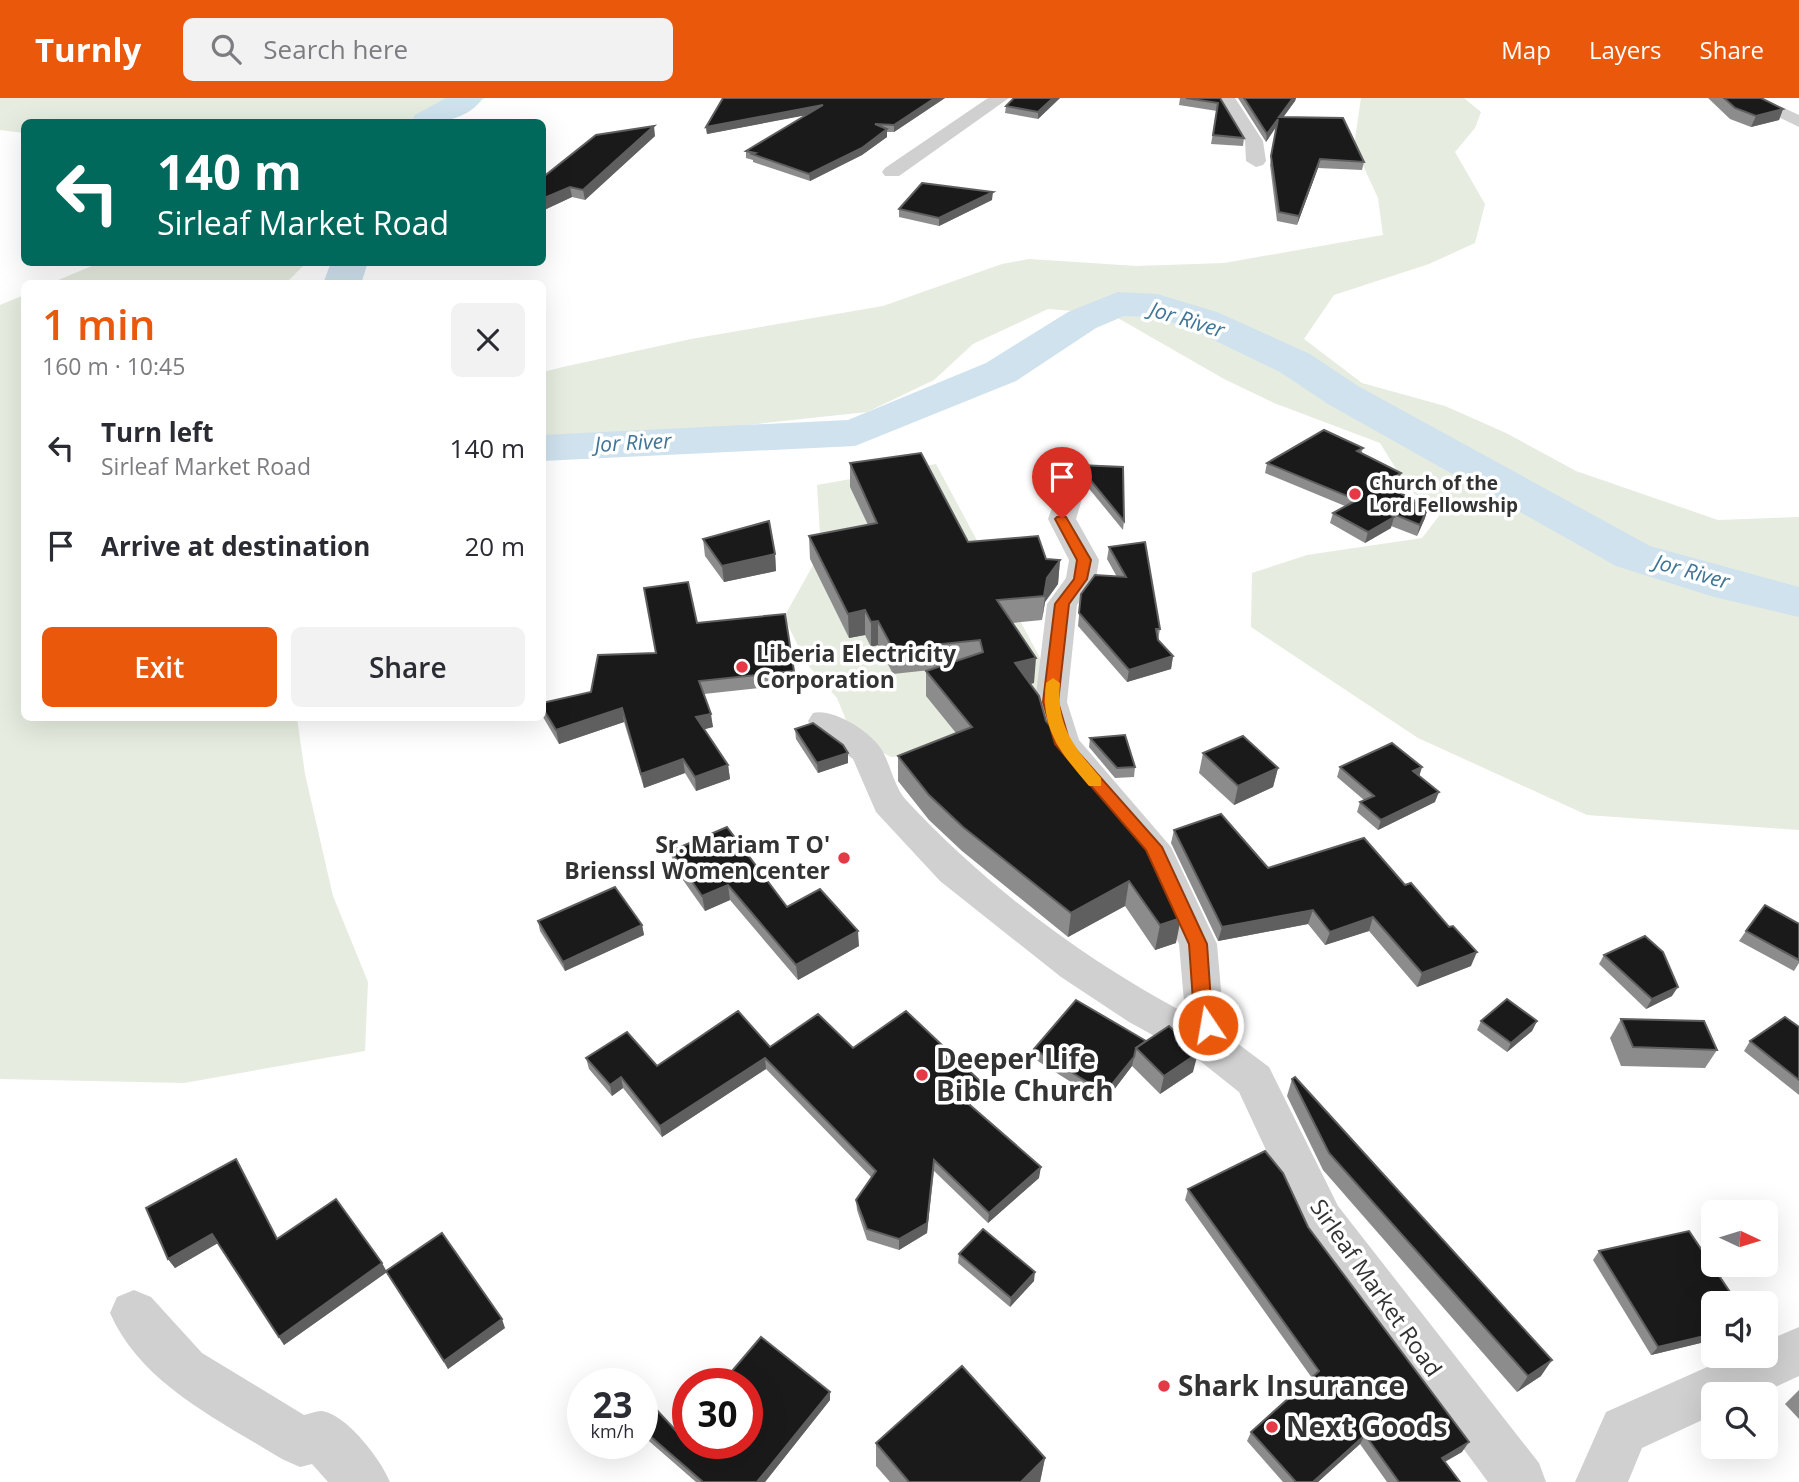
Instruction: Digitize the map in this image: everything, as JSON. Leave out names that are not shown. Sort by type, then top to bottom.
[{"type":"street","points":[[892,172],[1000,98]]},
{"type":"street","points":[[1226,98],[1254,141],[1256,161]]},
{"type":"street","points":[[1748,98],[1799,122]]},
{"type":"street","points":[[1071,489],[1062,519],[1084,560],[1080,579],[1062,604],[1051,702],[1063,744],[1153,847],[1198,944],[1202,1001],[1215,1049]]},
{"type":"street","name":"Sirleaf Market Road","points":[[825,721],[867,753],[888,803],[953,871],[1075,967],[1143,1010],[1215,1049],[1254,1080],[1322,1221],[1520,1482]]},
{"type":"street","points":[[134,1313],[184,1370],[300,1441],[322,1437],[364,1482]]},
{"type":"street","points":[[1601,1482],[1624,1430],[1799,1351]]},
{"type":"shaded area","points":[[0,98],[486,98],[449,109],[434,119],[21,119],[21,133],[0,130]]},
{"type":"shaded area","points":[[1361,98],[1464,98],[1481,112],[1475,128],[1455,152],[1485,204],[1475,243],[1429,264],[1334,295],[1304,339],[1362,383],[1445,406],[1506,433],[1576,471],[1718,520],[1799,517],[1799,830],[1587,815],[1418,738],[1251,627],[1252,573],[1307,555],[1422,538],[1439,516],[1408,488],[1380,443],[1274,403],[1224,379],[1111,314],[1048,309],[973,344],[934,380],[867,412],[546,447],[546,371],[691,339],[883,306],[1002,264],[1029,259],[1137,266],[1224,263],[1383,235],[1378,198],[1354,146]]},
{"type":"shaded area","points":[[92,266],[303,266],[289,280],[58,280]]},
{"type":"shaded area","points":[[21,296],[21,721],[297,721],[305,774],[333,896],[368,982],[365,1051],[184,1083],[0,1079],[0,305]]},
{"type":"shaded area","points":[[936,464],[1040,658],[1051,702],[957,752],[891,757],[853,737],[837,698],[807,664],[784,617],[821,551],[817,485]]},
{"type":"building","points":[[723,98],[935,98],[894,125],[875,124],[887,129],[862,148],[809,174],[746,151],[823,105],[706,127]]},
{"type":"building","points":[[1014,98],[1053,98],[1038,112],[1006,106]]},
{"type":"building","points":[[1186,98],[1220,98],[1244,138],[1213,135],[1218,103]]},
{"type":"building","points":[[1244,98],[1293,98],[1279,117],[1343,118],[1364,162],[1320,159],[1299,216],[1279,212],[1271,156],[1278,119],[1267,134]]},
{"type":"building","points":[[1724,98],[1761,98],[1783,109],[1756,116],[1735,108]]},
{"type":"building","points":[[654,126],[583,190],[570,187],[546,197],[546,175],[596,135]]},
{"type":"building","points":[[922,183],[993,192],[939,218],[899,209]]},
{"type":"building","points":[[1324,430],[1363,448],[1357,451],[1401,473],[1382,484],[1428,507],[1420,525],[1376,507],[1394,517],[1368,532],[1333,513],[1357,500],[1267,463]]},
{"type":"building","points":[[921,453],[968,542],[1038,536],[1046,559],[1060,560],[1047,578],[1044,596],[997,600],[1036,658],[1015,663],[1039,696],[1046,721],[1140,831],[1181,918],[1160,925],[1129,881],[1071,913],[963,827],[929,795],[898,756],[972,727],[926,671],[983,652],[980,640],[893,649],[878,621],[871,622],[865,610],[848,614],[809,536],[877,523],[850,463]]},
{"type":"building","points":[[1078,465],[1123,467],[1124,521]]},
{"type":"building","points":[[769,521],[775,554],[722,566],[703,539]]},
{"type":"building","points":[[1145,542],[1160,629],[1156,629],[1158,640],[1173,656],[1129,670],[1079,613],[1081,594],[1095,575],[1126,577],[1109,547]]},
{"type":"building","points":[[688,582],[697,623],[785,614],[794,671],[699,681],[711,714],[696,717],[728,765],[695,777],[683,759],[641,774],[622,708],[556,730],[546,714],[546,702],[591,692],[598,655],[656,653],[644,588]]},
{"type":"building","points":[[813,723],[843,745],[848,753],[817,763],[795,729]]},
{"type":"building","points":[[1125,735],[1135,767],[1117,768],[1090,738]]},
{"type":"building","points":[[1243,736],[1278,768],[1238,786],[1203,753]]},
{"type":"building","points":[[1392,743],[1422,767],[1413,771],[1439,792],[1381,820],[1360,802],[1374,796],[1340,767]]},
{"type":"building","points":[[1221,814],[1268,868],[1364,838],[1405,885],[1411,883],[1449,927],[1453,926],[1477,952],[1422,973],[1373,917],[1330,932],[1313,910],[1222,927],[1174,830]]},
{"type":"building","points":[[727,827],[787,907],[820,889],[858,931],[796,965],[728,885],[702,896],[671,851]]},
{"type":"building","points":[[615,887],[642,925],[563,962],[538,921]]},
{"type":"building","points":[[1765,905],[1799,924],[1799,960],[1746,931]]},
{"type":"building","points":[[1645,936],[1663,952],[1678,987],[1652,999],[1604,955]]},
{"type":"building","points":[[1507,999],[1537,1021],[1511,1043],[1481,1021]]},
{"type":"building","points":[[1076,1000],[1146,1041],[1136,1048],[1134,1057],[1105,1093],[1034,1049]]},
{"type":"building","points":[[738,1011],[770,1047],[818,1014],[853,1048],[906,1011],[983,1084],[963,1099],[1041,1167],[989,1213],[934,1160],[927,1223],[899,1239],[867,1229],[856,1200],[876,1171],[765,1058],[660,1126],[621,1077],[610,1085],[586,1058],[627,1032],[657,1066]]},
{"type":"building","points":[[1785,1017],[1799,1027],[1799,1080],[1750,1041]]},
{"type":"building","points":[[1621,1019],[1704,1021],[1717,1050],[1633,1047]]},
{"type":"building","points":[[1169,1026],[1198,1053],[1164,1076],[1136,1048]]},
{"type":"building","points":[[1295,1077],[1552,1360],[1528,1376],[1329,1153],[1292,1079]]},
{"type":"building","points":[[1265,1151],[1283,1173],[1308,1227],[1469,1442],[1442,1458],[1460,1482],[1399,1482],[1365,1435],[1313,1482],[1296,1482],[1251,1432],[1319,1371],[1188,1189]]},
{"type":"building","points":[[236,1159],[277,1239],[336,1199],[382,1263],[279,1337],[212,1234],[168,1259],[146,1208]]},
{"type":"building","points":[[983,1229],[1035,1272],[1011,1298],[959,1254]]},
{"type":"building","points":[[1689,1231],[1701,1249],[1701,1278],[1721,1278],[1729,1291],[1701,1291],[1701,1337],[1658,1347],[1599,1251]]},
{"type":"building","points":[[442,1233],[502,1319],[444,1361],[386,1271]]},
{"type":"building","points":[[761,1337],[830,1392],[757,1482],[703,1482],[677,1459],[763,1459],[763,1368],[735,1368]]},
{"type":"building","points":[[962,1366],[1045,1458],[1021,1482],[909,1482],[876,1443]]},
{"type":"building","points":[[658,1411],[672,1426],[672,1455],[658,1443]]},
{"type":"waterway","name":"Jor River","points":[[431,119],[468,98]]},
{"type":"waterway","name":"Jor River","points":[[343,280],[349,266]]},
{"type":"waterway","name":"Jor River","points":[[546,448],[855,433],[1001,372],[1082,320],[1118,304],[1157,306],[1203,320],[1295,363],[1343,395],[1633,556],[1732,586],[1799,602]]},
{"type":"slow traffic","points":[[1053,683],[1051,702],[1063,744],[1095,782]]},
{"type":"place","name":"Church of the Lord Fellowship","points":[[1355,494]]},
{"type":"place","name":"Liberia Electricity Corporation","points":[[742,667]]},
{"type":"place","name":"Sr. Mariam T O' Brienssl Women center","points":[[844,858]]},
{"type":"place","name":"Deeper Life Bible Church","points":[[922,1075]]},
{"type":"place","name":"Shark Insurance","points":[[1164,1386]]},
{"type":"place","name":"Next Goods","points":[[1272,1427]]},
{"type":"route","points":[[1062,519],[1084,560],[1080,579],[1062,604],[1051,702],[1063,744],[1153,847],[1198,944],[1202,1001],[1208,1025]]}]
